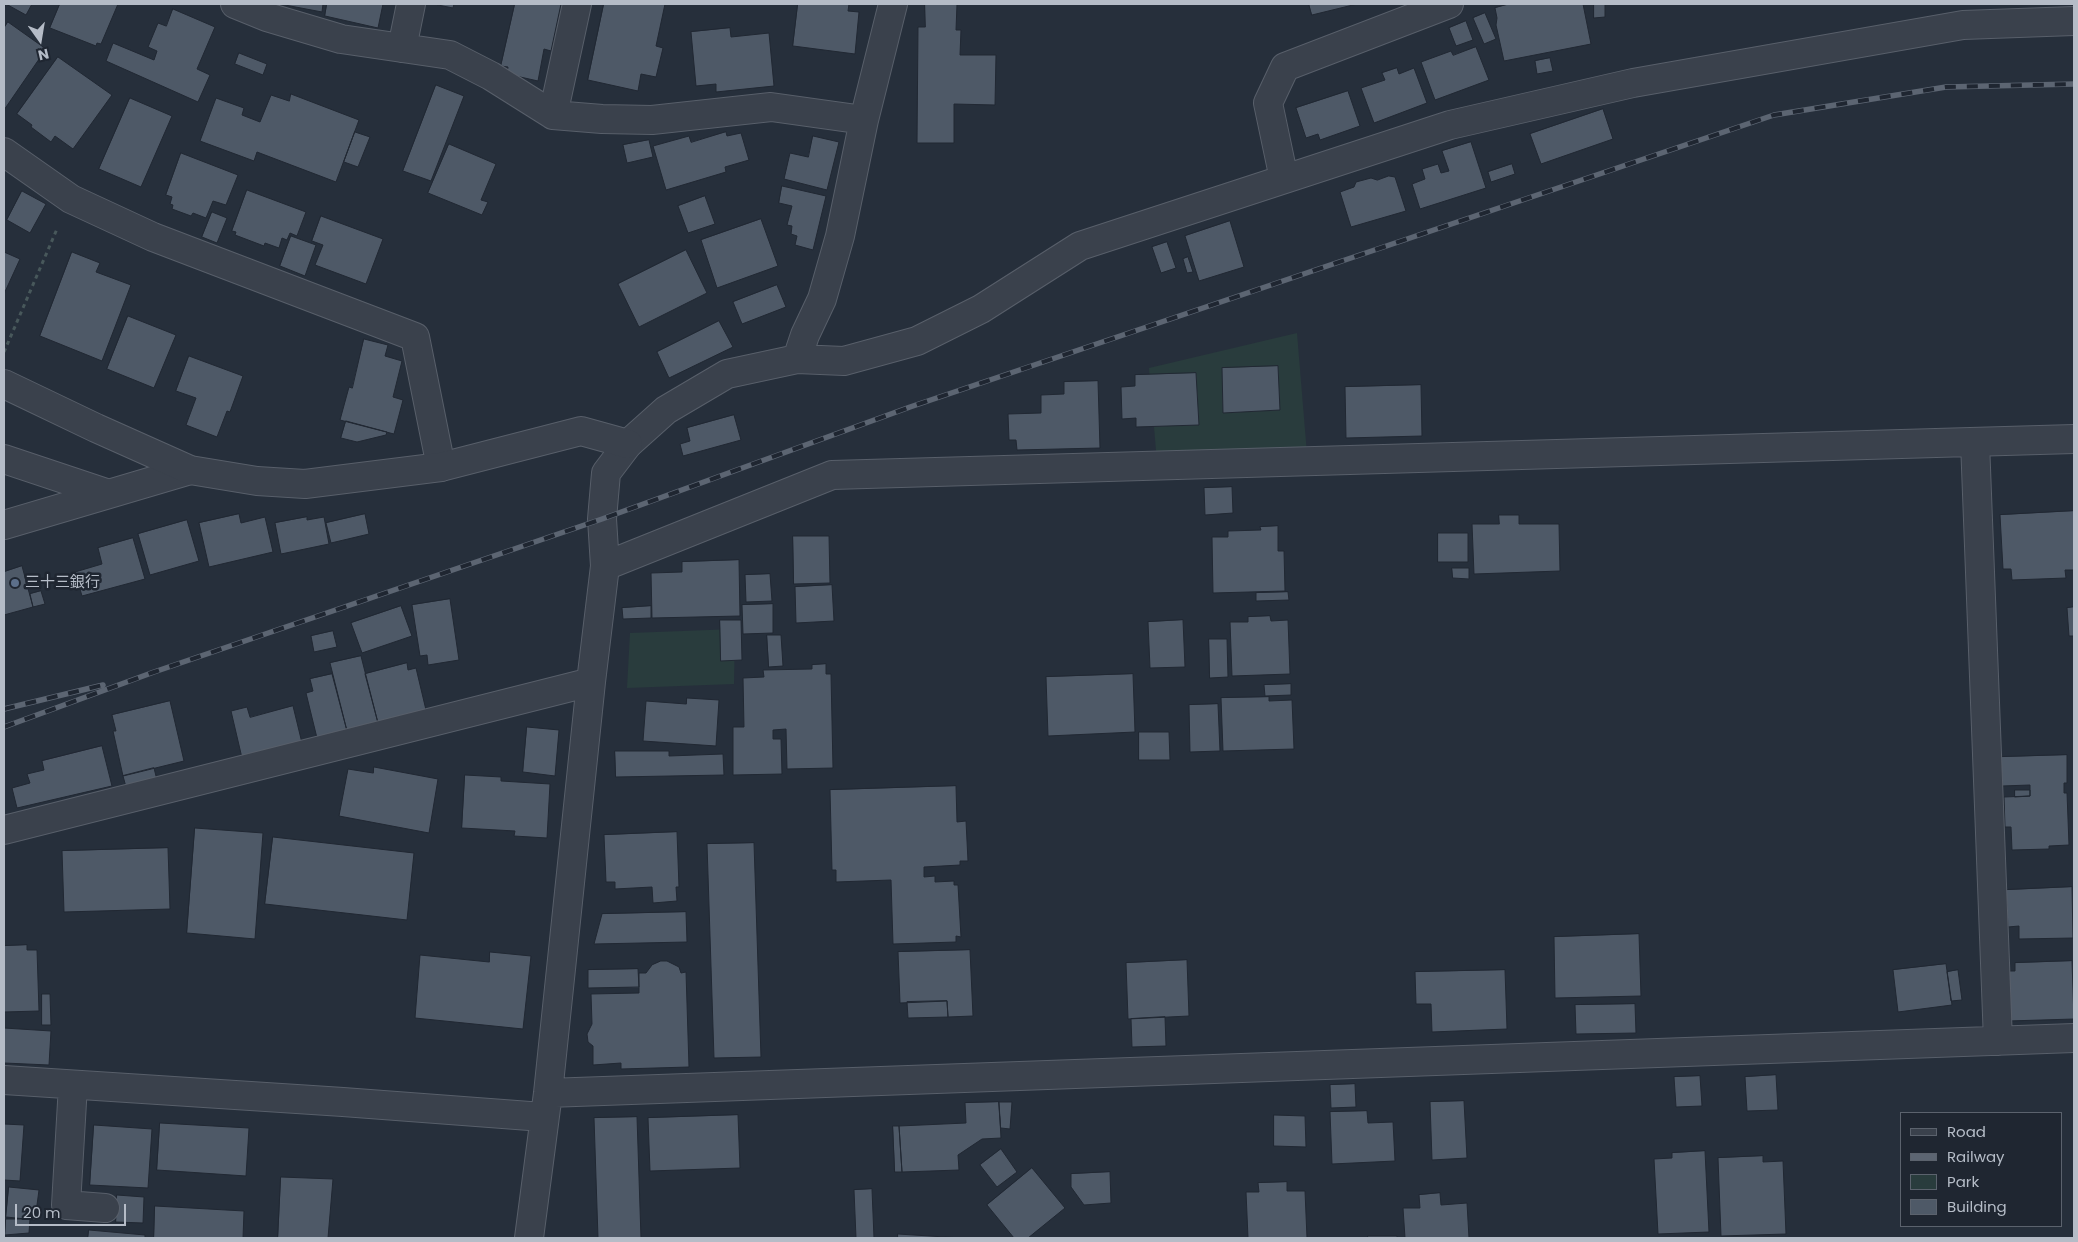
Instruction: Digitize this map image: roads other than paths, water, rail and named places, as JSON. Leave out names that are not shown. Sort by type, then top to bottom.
[{"type":"street","points":[[235,4],[267,17],[341,38],[450,55],[491,76],[553,114],[602,119],[652,120],[771,107],[864,120]]},
{"type":"street","points":[[402,48],[411,4]]},
{"type":"street","points":[[553,114],[577,4]]},
{"type":"street","points":[[797,359],[805,335],[822,299],[840,236],[864,120],[893,4]]},
{"type":"street","points":[[1284,179],[1268,103],[1284,67],[1450,4]]},
{"type":"street","points":[[529,1238],[590,682],[605,566],[602,519],[606,473],[628,444],[666,410],[727,374],[797,359],[844,362],[917,341],[980,309],[1080,246],[1450,125],[1633,83],[1963,25],[2074,21]]},
{"type":"street","points":[[4,152],[71,199],[153,236],[415,336],[441,467]]},
{"type":"street","points":[[4,384],[190,470],[257,481],[305,484],[441,467],[581,431],[628,444]]},
{"type":"street","points":[[605,566],[832,475],[2074,439]]},
{"type":"street","points":[[1976,442],[1998,1041]]},
{"type":"street","points":[[4,459],[106,493]]},
{"type":"street","points":[[4,525],[106,493],[190,470]]},
{"type":"street","points":[[4,830],[590,682]]},
{"type":"street","points":[[4,1080],[235,1094],[545,1105],[2074,1038]]},
{"type":"street","points":[[73,1085],[66,1205],[105,1208]]},
{"type":"railway","points":[[4,727],[154,672],[602,519],[910,407],[1774,115],[1946,87],[2074,84]]},
{"type":"railway","points":[[4,709],[103,685]]},
{"type":"place","name":"三十三銀行","points":[[15,583]]}]
